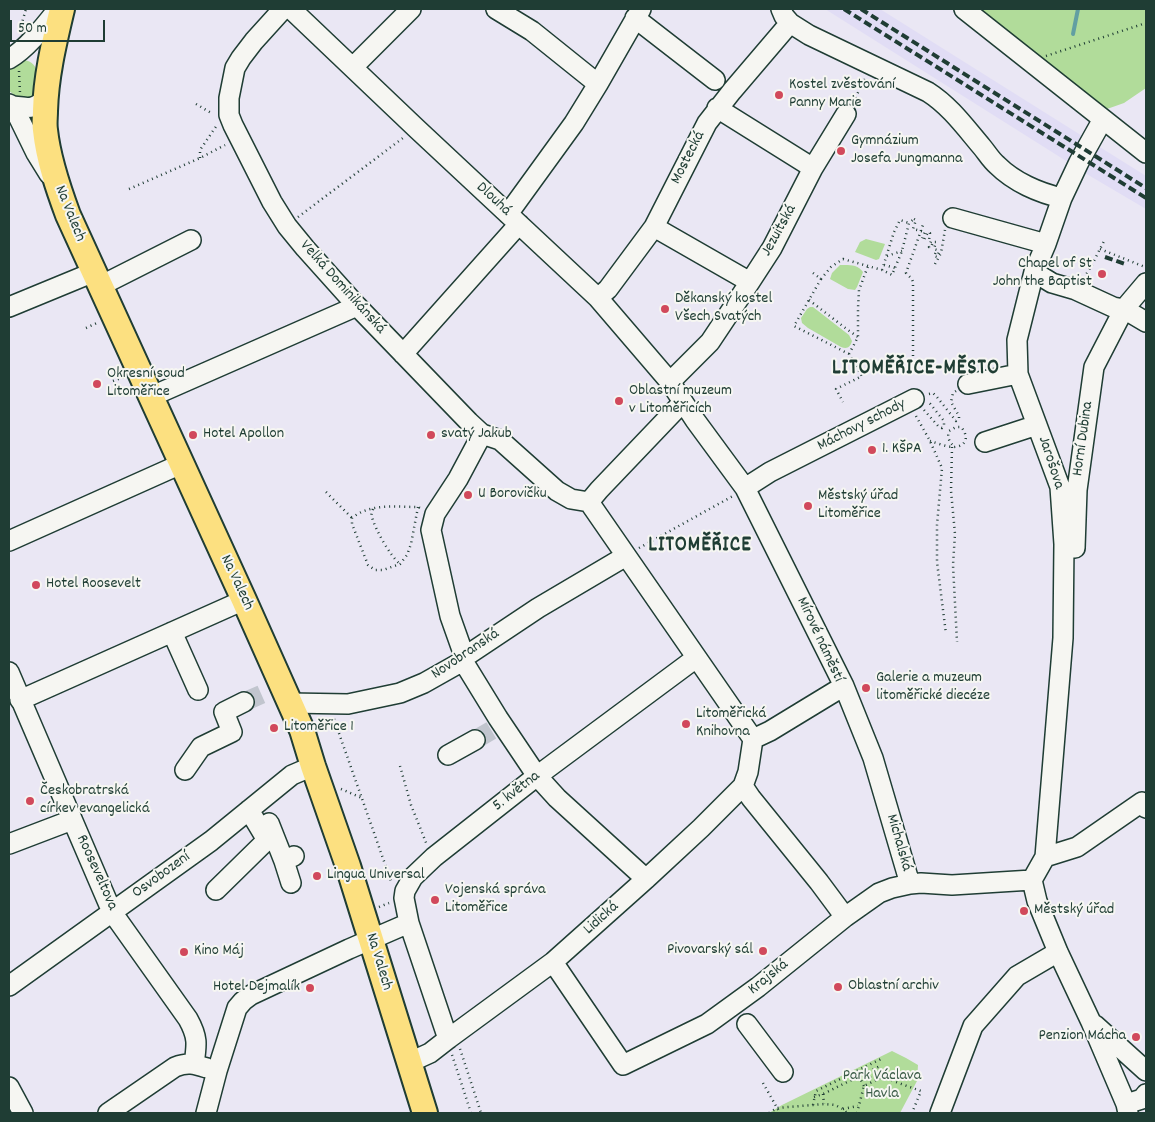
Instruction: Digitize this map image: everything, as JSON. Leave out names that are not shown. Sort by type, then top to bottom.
[{"type":"main road","name":"Na Valech","points":[[62,9],[50,60],[45,129],[58,188],[68,215],[150,397],[244,600],[280,693],[302,730],[348,866],[425,1113]]},
{"type":"main road","name":"Na Valech","points":[[55,37],[72,9]]},
{"type":"street","points":[[15,60],[58,9]]},
{"type":"street","name":"Velká Dominikánská","points":[[283,9],[240,58],[234,68],[225,117],[272,202],[287,226],[305,248],[357,306],[469,422],[482,434],[500,440],[557,492],[571,499],[589,502]]},
{"type":"street","name":"Dlouhá","points":[[291,9],[598,298],[670,382],[683,402]]},
{"type":"street","points":[[353,67],[410,9]]},
{"type":"street","points":[[496,9],[532,31],[598,84]]},
{"type":"street","points":[[964,9],[1146,153]]},
{"type":"street","points":[[403,354],[513,219],[598,84],[638,14],[715,80]]},
{"type":"street","points":[[785,16],[809,35],[928,92],[959,118],[996,165],[1014,179],[1048,195],[1062,198]]},
{"type":"street","name":"Mostecká","points":[[598,298],[608,289],[654,227],[707,123],[785,16]]},
{"type":"street","points":[[15,60],[32,50],[42,53],[50,60]]},
{"type":"street","points":[[13,103],[32,108],[39,105],[46,98]]},
{"type":"street","points":[[13,103],[36,153],[58,188]]},
{"type":"street","points":[[718,108],[813,168]]},
{"type":"street","name":"Jezuitská","points":[[670,382],[710,342],[750,282],[772,248],[813,168],[846,114]]},
{"type":"street","name":"Jarošova","points":[[1045,857],[1063,638],[1064,544],[1060,487],[1018,374],[1017,340],[1034,272],[1062,198],[1103,119]]},
{"type":"street","points":[[953,218],[1046,244]]},
{"type":"street","points":[[654,227],[750,282]]},
{"type":"street","points":[[9,307],[97,279],[191,240]]},
{"type":"street","points":[[1034,272],[1052,283],[1076,290],[1113,307],[1124,309],[1146,322]]},
{"type":"street","name":"Horní Dubina","points":[[1063,638],[1072,614],[1077,490],[1094,367],[1124,309],[1146,284]]},
{"type":"street","points":[[150,397],[357,306]]},
{"type":"street","points":[[968,384],[1018,374]]},
{"type":"street","name":"Máchovy schody","points":[[745,488],[770,472],[912,400]]},
{"type":"street","points":[[683,402],[589,502],[753,739]]},
{"type":"street","name":"Mírové náměstí","points":[[683,402],[745,488],[844,686],[770,731],[753,739]]},
{"type":"street","points":[[985,442],[1037,424]]},
{"type":"street","points":[[482,434],[458,479],[428,517],[450,616],[464,658],[500,725],[537,776],[557,798],[646,879]]},
{"type":"street","points":[[9,541],[181,464]]},
{"type":"street","name":"Novobranská","points":[[280,693],[328,704],[348,704],[400,693],[424,683],[538,608],[626,556]]},
{"type":"street","points":[[20,700],[244,600]]},
{"type":"street","points":[[175,630],[198,690]]},
{"type":"street","name":"5. května","points":[[448,1039],[409,923],[404,898],[405,891],[413,877],[434,857],[537,776],[696,658]]},
{"type":"street","name":"Rooseveltova","points":[[9,672],[112,912],[188,1019],[195,1032],[196,1049],[194,1064]]},
{"type":"street","name":"Michalská","points":[[844,686],[873,758],[910,884],[952,885],[1032,880]]},
{"type":"street","points":[[185,770],[201,747],[232,732],[224,712],[244,702]]},
{"type":"street","name":"Lidická","points":[[408,1063],[430,1053],[553,962],[701,828],[743,786],[748,772],[753,739]]},
{"type":"street","points":[[448,755],[474,740]]},
{"type":"street","name":"Osvobození","points":[[9,986],[211,842],[292,775],[313,766]]},
{"type":"street","points":[[743,786],[845,917]]},
{"type":"street","points":[[255,805],[289,858],[291,883]]},
{"type":"street","points":[[216,890],[267,840],[255,805]]},
{"type":"street","points":[[1144,805],[1077,847],[1045,857],[1032,880],[1037,902],[1127,1108],[1146,1094]]},
{"type":"street","points":[[9,844],[72,820]]},
{"type":"street","name":"Krajská","points":[[553,962],[623,1065],[707,1024],[758,987],[845,917],[880,893],[910,884]]},
{"type":"street","points":[[206,1113],[217,1070],[237,1008],[243,1001],[259,991],[409,923]]},
{"type":"street","points":[[940,1113],[972,1026],[1017,976],[1058,952]]},
{"type":"street","points":[[1091,1022],[1146,1071]]},
{"type":"street","points":[[747,1024],[783,1072]]},
{"type":"street","points":[[108,1113],[175,1067],[185,1063],[217,1070]]},
{"type":"street","points":[[9,1087],[23,1113]]},
{"type":"path","points":[[17,33],[26,9]]},
{"type":"path","points":[[1037,66],[1045,56],[1146,23]]},
{"type":"path","points":[[13,103],[20,94],[15,60]]},
{"type":"path","points":[[846,114],[872,66]]},
{"type":"path","points":[[196,104],[225,117],[200,150],[200,158]]},
{"type":"path","points":[[287,226],[416,128]]},
{"type":"path","points":[[129,189],[200,158],[238,138]]},
{"type":"path","points":[[843,402],[836,389],[862,376],[849,354],[794,326],[831,267],[843,259],[882,270],[892,275],[902,251],[909,223],[914,219],[916,220],[913,229],[922,230]]},
{"type":"path","points":[[882,270],[894,232],[900,220],[909,223]]},
{"type":"path","points":[[914,356],[913,282],[906,273],[924,222]]},
{"type":"path","points":[[922,230],[925,232],[922,239],[924,240],[928,232],[930,233],[929,240],[931,241],[929,247],[936,242],[934,249],[937,250],[934,256],[937,257],[940,251],[936,264]]},
{"type":"path","points":[[1076,290],[1104,241]]},
{"type":"path","points":[[1100,249],[1146,267]]},
{"type":"path","points":[[887,256],[902,251]]},
{"type":"path","points":[[884,265],[895,268]]},
{"type":"path","points":[[849,354],[858,337],[859,290],[868,266]]},
{"type":"path","points":[[813,273],[822,279]]},
{"type":"path","points":[[809,300],[858,337]]},
{"type":"path","points":[[86,328],[103,320]]},
{"type":"path","points":[[113,381],[127,375]]},
{"type":"path","name":"Máchovy schody","points":[[912,400],[938,427],[942,428],[944,421],[928,401],[927,396],[933,393],[956,421],[959,419],[959,416],[951,402],[951,398],[953,393],[968,384]]},
{"type":"path","points":[[912,400],[942,468],[937,525],[937,562],[946,634]]},
{"type":"path","points":[[930,441],[953,447],[959,446],[966,439],[966,434],[960,427],[956,427],[949,431],[948,435],[953,447],[951,491],[955,534],[953,565],[957,642]]},
{"type":"path","points":[[626,556],[745,488]]},
{"type":"path","points":[[326,492],[352,518],[352,524],[368,565],[375,570],[383,570],[400,564],[428,517],[381,507],[364,511],[352,518]]},
{"type":"path","points":[[373,508],[371,515],[381,537],[394,559],[400,564]]},
{"type":"path","points":[[328,704],[394,888]]},
{"type":"path","points":[[400,766],[419,828],[434,857]]},
{"type":"path","points":[[341,789],[362,798]]},
{"type":"path","points":[[471,1113],[451,1055],[460,1047],[481,1113]]},
{"type":"path","points":[[813,1105],[816,1091],[883,1057]]},
{"type":"path","points":[[814,1097],[880,1066]]},
{"type":"path","points":[[869,1072],[871,1082]]},
{"type":"path","points":[[857,1113],[864,1086],[886,1075],[893,1081],[920,1090],[912,1113]]},
{"type":"path","points":[[858,1076],[864,1086]]},
{"type":"path","points":[[763,1083],[780,1113]]},
{"type":"path","points":[[823,1094],[824,1104]]},
{"type":"path","points":[[770,1113],[777,1108],[824,1104],[835,1105],[847,1113]]},
{"type":"path","points":[[843,1109],[858,1106]]},
{"type":"shaded area","points":[[825,9],[880,9],[1146,176],[1146,209],[1090,176]]},
{"type":"green space","points":[[977,9],[1146,9],[1146,88],[1124,103],[1107,109]]},
{"type":"green space","points":[[23,60],[34,65],[38,80],[36,97],[23,103],[9,91],[9,68]]},
{"type":"green space","points":[[866,239],[885,244],[879,259],[876,260],[855,252],[860,242]]},
{"type":"green space","points":[[840,265],[856,266],[863,272],[855,290],[848,289],[830,279],[832,273]]},
{"type":"green space","points":[[810,307],[813,307],[849,335],[852,341],[849,347],[841,347],[802,323],[801,318]]},
{"type":"green space","name":"Park Václava Havla","points":[[892,1051],[918,1065],[917,1081],[900,1113],[769,1113],[782,1105]]},
{"type":"waterway","points":[[1073,34],[1078,9]]},
{"type":"tunnel","points":[[244,702],[269,691]]},
{"type":"tunnel","points":[[475,740],[497,727]]},
{"type":"railway","points":[[844,9],[1146,198]]},
{"type":"railway","points":[[861,9],[1146,188]]},
{"type":"railway","points":[[1105,257],[1125,264]]},
{"type":"place","name":"Kostel zvěstování Panny Marie","points":[[779,95]]},
{"type":"place","name":"Gymnázium Josefa Jungmanna","points":[[841,151]]},
{"type":"place","name":"Chapel of St John the Baptist","points":[[1102,274]]},
{"type":"place","name":"Děkanský kostel Všech Svatých","points":[[665,309]]},
{"type":"place","name":"Okresní soud Litoměřice","points":[[97,384]]},
{"type":"place","name":"Oblastní muzeum v Litoměřicích","points":[[619,401]]},
{"type":"place","name":"Hotel Apollon","points":[[193,435]]},
{"type":"place","name":"svatý Jakub","points":[[431,435]]},
{"type":"place","name":"1. KŠPA","points":[[872,450]]},
{"type":"place","name":"U Borovičku","points":[[468,495]]},
{"type":"place","name":"Městský úřad Litoměřice","points":[[808,506]]},
{"type":"place","name":"Hotel Roosevelt","points":[[36,585]]},
{"type":"place","name":"Galerie a muzeum litoměřické diecéze","points":[[866,688]]},
{"type":"place","name":"Litoměřická Knihovna","points":[[686,724]]},
{"type":"place","name":"Litoměřice 1","points":[[274,728]]},
{"type":"place","name":"Českobratrská církev evangelická","points":[[30,801]]},
{"type":"place","name":"Lingua Universal","points":[[317,876]]},
{"type":"place","name":"Vojenská správa Litoměřice","points":[[435,900]]},
{"type":"place","name":"Městský úřad","points":[[1024,911]]},
{"type":"place","name":"Pivovarský sál","points":[[763,951]]},
{"type":"place","name":"Kino Máj","points":[[184,952]]},
{"type":"place","name":"Oblastní archiv","points":[[838,987]]},
{"type":"place","name":"Hotel Dejmalík","points":[[310,988]]},
{"type":"place","name":"Penzion Mácha","points":[[1136,1037]]},
{"type":"district","name":"LITOMĚŘICE-MĚSTO","points":[[916,370]]},
{"type":"district","name":"LITOMĚŘICE","points":[[700,547]]}]
